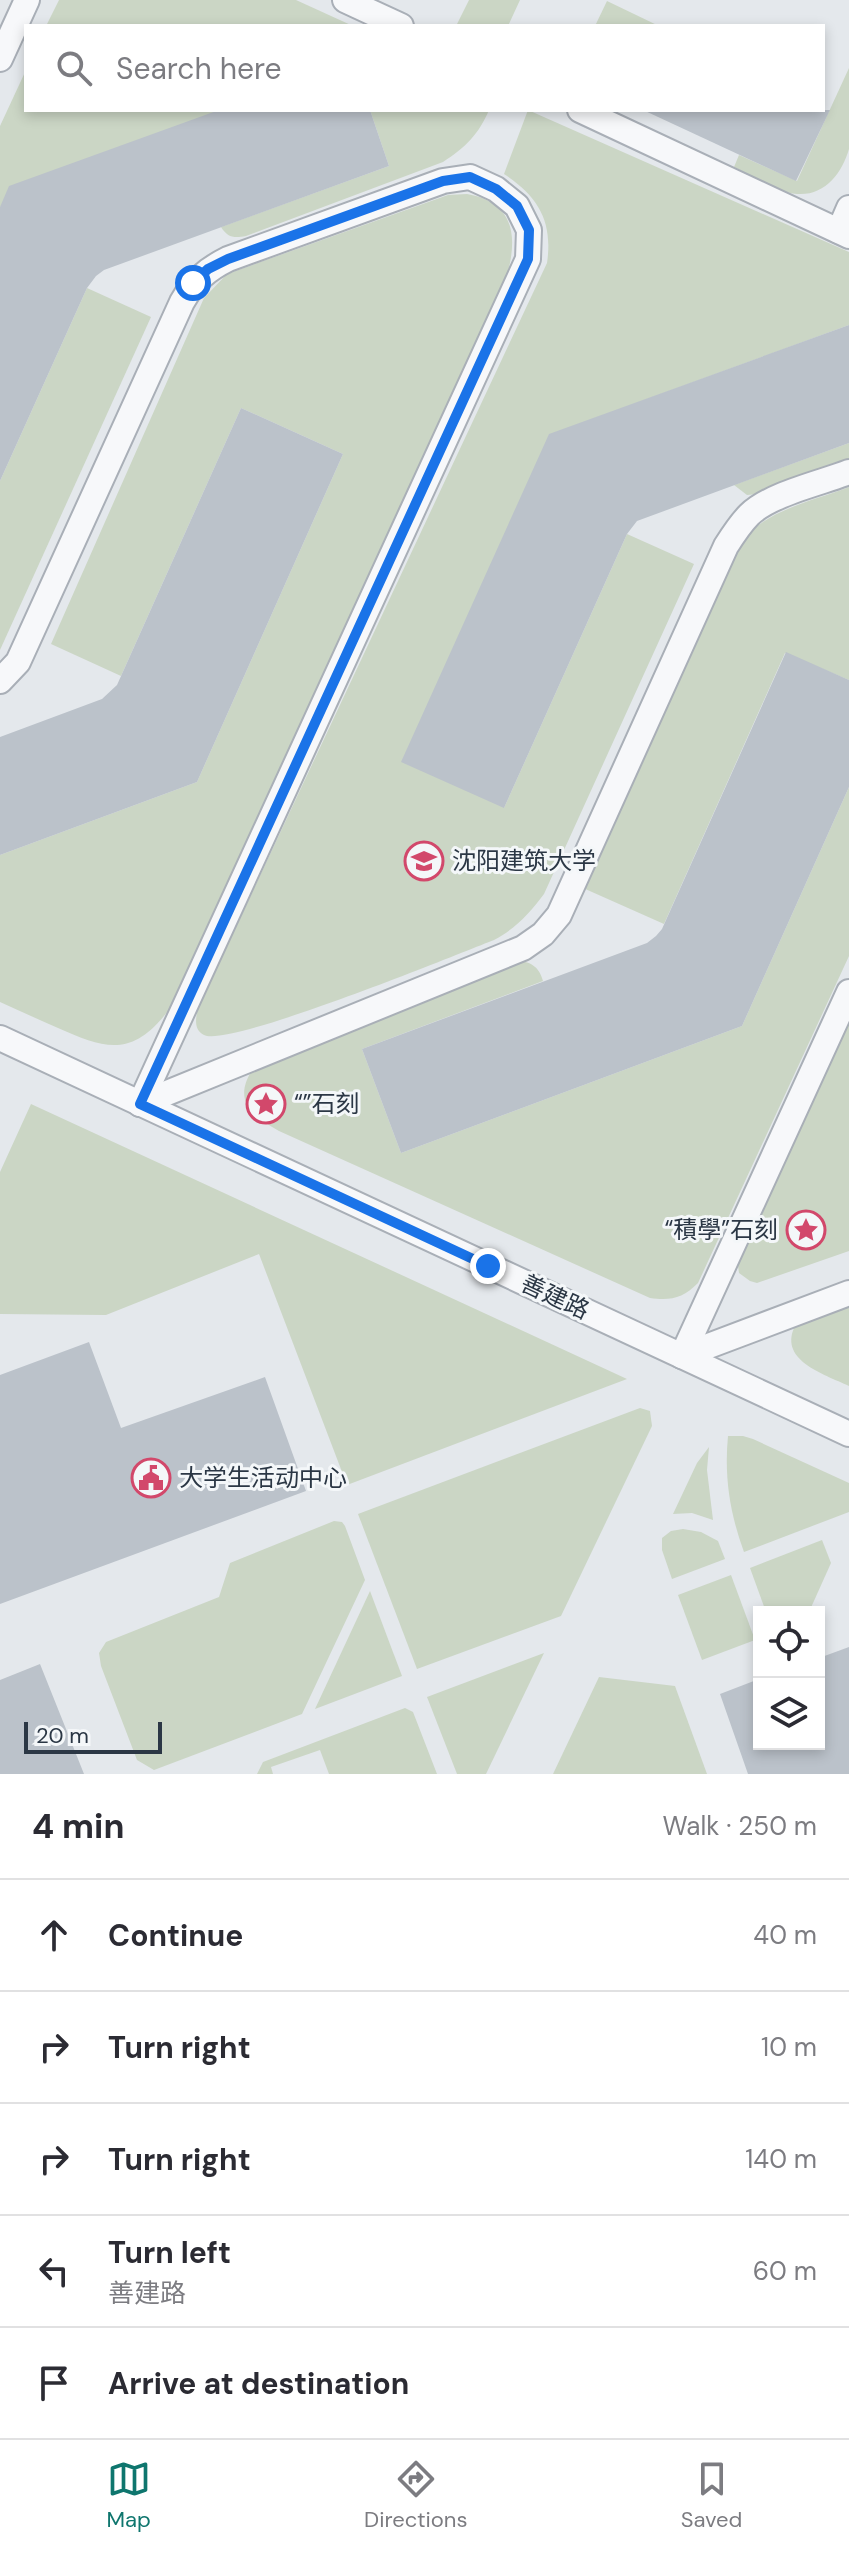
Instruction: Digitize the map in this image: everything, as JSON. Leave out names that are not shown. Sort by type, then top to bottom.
[{"type":"lane","points":[[0,59],[27,0]]},
{"type":"lane","points":[[345,0],[397,24]]},
{"type":"lane","points":[[584,112],[844,233],[849,208]]},
{"type":"lane","points":[[0,681],[18,662],[182,302],[193,283],[208,269],[443,181],[470,177],[496,189],[517,206],[529,230],[528,259],[140,1104]]},
{"type":"lane","points":[[140,1104],[523,948],[543,934],[559,915],[726,546],[751,513],[770,501],[849,472]]},
{"type":"lane","points":[[682,1356],[849,992]]},
{"type":"lane","name":"善建路","points":[[0,1038],[849,1434]]},
{"type":"lane","points":[[682,1356],[849,1293]]},
{"type":"green space","points":[[59,0],[296,0],[349,24],[47,24]]},
{"type":"green space","points":[[469,0],[520,0],[509,24],[457,24]]},
{"type":"green space","points":[[607,1],[655,24],[596,24]]},
{"type":"green space","points":[[849,68],[849,149],[831,181],[807,194],[789,193],[734,167],[739,155],[797,181]]},
{"type":"green space","points":[[24,74],[24,112],[214,112],[0,207],[0,126]]},
{"type":"green space","points":[[371,112],[488,112],[470,140],[443,162],[246,236],[232,236],[221,227],[389,166]]},
{"type":"green space","points":[[527,112],[533,112],[849,252],[849,325],[549,435],[504,808],[627,534],[694,564],[544,894],[528,914],[494,940],[392,980],[254,1028],[222,1035],[204,1035],[197,1027],[198,1008],[547,263],[548,235],[541,212],[535,201],[504,174]]},
{"type":"green space","points":[[467,194],[495,205],[509,224],[512,250],[506,279],[168,1011],[142,1036],[130,1043],[117,1045],[90,1041],[0,1002],[0,855],[197,782],[343,454],[241,408],[121,676],[51,644],[204,298],[227,274],[448,195]]},
{"type":"green space","points":[[87,288],[151,317],[0,650],[0,481]]},
{"type":"green space","points":[[849,443],[849,460],[758,494],[747,495],[734,485]]},
{"type":"green space","points":[[849,487],[849,680],[785,653],[664,924],[583,888],[744,538],[779,513]]},
{"type":"green space","points":[[849,787],[849,956],[698,1283],[682,1295],[670,1299],[650,1298],[279,1131],[260,1119],[248,1106],[244,1090],[252,1070],[515,961],[533,965],[543,981],[362,1049],[401,1153],[742,1026]]},
{"type":"green space","points":[[849,1013],[849,1251],[757,1283],[750,1281],[739,1273],[737,1259]]},
{"type":"green space","points":[[31,1104],[627,1379],[347,1485],[259,1254],[106,1315],[0,1314],[0,1172]]},
{"type":"green space","points":[[849,1298],[849,1386],[806,1364],[792,1347],[792,1337],[796,1324]]},
{"type":"green space","points":[[640,1408],[650,1411],[652,1426],[561,1616],[417,1669],[358,1514]]},
{"type":"green space","points":[[728,1436],[753,1439],[849,1483],[849,1512],[744,1552],[729,1495]]},
{"type":"green space","points":[[709,1447],[707,1470],[713,1520],[692,1513],[673,1514],[697,1463]]},
{"type":"green space","points":[[334,1521],[342,1522],[345,1526],[365,1580],[302,1714],[154,1770],[137,1760],[101,1666],[99,1653],[106,1642],[219,1597],[230,1563]]},
{"type":"green space","points":[[671,1531],[701,1532],[718,1541],[725,1559],[672,1579],[662,1550],[662,1538]]},
{"type":"green space","points":[[822,1540],[831,1563],[812,1606],[764,1606],[750,1568]]},
{"type":"green space","points":[[731,1575],[753,1641],[702,1660],[678,1595]]},
{"type":"green space","points":[[370,1591],[402,1676],[315,1709]]},
{"type":"green space","points":[[544,1653],[486,1774],[457,1774],[427,1697]]},
{"type":"green space","points":[[599,1677],[675,1686],[707,1774],[553,1774]]},
{"type":"green space","points":[[405,1708],[413,1712],[437,1774],[329,1774],[320,1750],[271,1767],[273,1774],[257,1774],[263,1762]]},
{"type":"building","points":[[830,110],[796,181],[647,112]]},
{"type":"building","points":[[213,112],[371,112],[389,166],[104,270],[96,276],[87,288],[0,481],[0,207],[9,186]]},
{"type":"building","points":[[849,325],[849,443],[637,521],[627,534],[504,808],[401,762],[549,434]]},
{"type":"building","points":[[241,408],[343,454],[197,782],[0,855],[0,737],[102,699],[117,685]]},
{"type":"building","points":[[786,652],[849,680],[849,787],[742,1026],[401,1153],[362,1049],[647,943],[656,936],[662,929]]},
{"type":"building","name":"大学生活动中心","points":[[89,1342],[121,1428],[265,1377],[306,1491],[0,1604],[0,1375]]},
{"type":"building","points":[[849,1647],[849,1774],[748,1774],[720,1694],[753,1681],[753,1750],[825,1750],[825,1656]]},
{"type":"building","points":[[40,1664],[84,1774],[0,1774],[0,1680]]},
{"type":"place","name":"沈阳建筑大学","points":[[424,861]]},
{"type":"place","name":"“”石刻","points":[[266,1104]]},
{"type":"place","name":"“積學”石刻","points":[[806,1230]]},
{"type":"place","name":"大学生活动中心","points":[[151,1478]]},
{"type":"route","points":[[193,283],[208,269],[228,259],[443,181],[470,177],[496,189],[517,206],[529,230],[528,259],[140,1104],[488,1266]]}]
